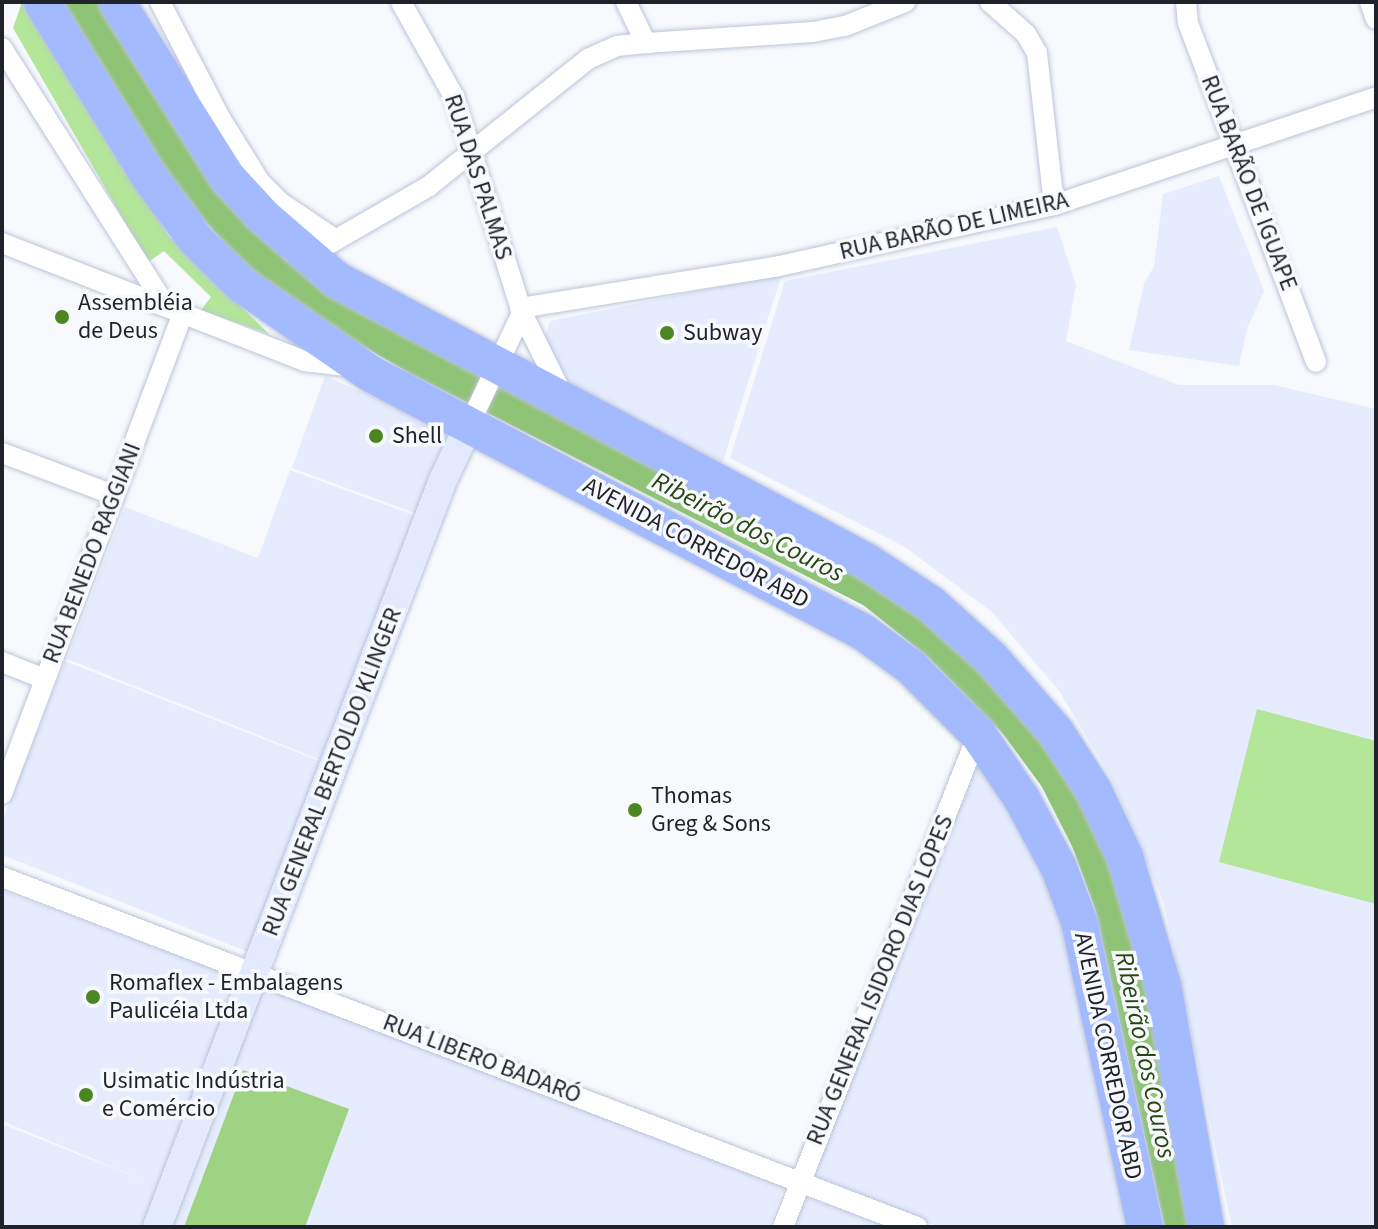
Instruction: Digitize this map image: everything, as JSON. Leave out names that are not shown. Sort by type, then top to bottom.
[{"type":"highway","name":"AVENIDA CORREDOR ABD","points":[[42,2],[150,178],[196,240],[242,285],[359,367],[473,417],[863,632],[911,667],[978,734],[1022,799],[1059,868],[1079,921],[1145,1227]]},
{"type":"highway","points":[[117,2],[206,122],[228,178],[322,248],[368,298],[494,372],[566,403],[866,561],[918,595],[991,658],[1056,732],[1094,791],[1129,871],[1163,985],[1206,1227]]},
{"type":"street","points":[[160,2],[206,122]]},
{"type":"street","name":"RUA DAS PALMAS","points":[[401,2],[454,97],[521,310],[566,403]]},
{"type":"street","points":[[626,2],[646,43]]},
{"type":"street","points":[[322,248],[429,186],[470,149],[588,59],[617,46],[813,32],[860,10],[905,2]]},
{"type":"street","points":[[990,2],[1026,34],[1037,53],[1054,205]]},
{"type":"street","name":"RUA BARÃO DE IGUAPE","points":[[1186,2],[1188,23],[1316,362]]},
{"type":"street","points":[[1370,2],[1376,19]]},
{"type":"street","points":[[2,48],[164,303]]},
{"type":"street","name":"RUA BARÃO DE LIMEIRA","points":[[521,310],[779,266],[1054,205],[1376,97]]},
{"type":"street","points":[[2,243],[164,303],[304,361],[359,367]]},
{"type":"street","points":[[494,372],[521,310]]},
{"type":"street","name":"RUA BENEDO RAGGIANI","points":[[2,794],[183,313]]},
{"type":"street","name":"RUA GENERAL BERTOLDO KLINGER","points":[[157,1227],[437,495],[494,372]]},
{"type":"street","points":[[2,453],[114,495]]},
{"type":"street","points":[[2,662],[45,679]]},
{"type":"street","name":"RUA GENERAL ISIDORO DIAS LOPES","points":[[783,1227],[978,734]]},
{"type":"street","name":"RUA LIBERO BADARÓ","points":[[2,877],[256,971],[917,1227]]},
{"type":"shaded area","points":[[1219,176],[1264,291],[1247,329],[1239,366],[1129,350],[1144,284],[1154,266],[1163,194]]},
{"type":"shaded area","points":[[1057,227],[1076,285],[1066,341],[1179,385],[1274,385],[1376,409],[1376,1227],[1232,1227],[1164,904],[1112,779],[1059,691],[992,612],[905,547],[730,458],[785,281]]},
{"type":"shaded area","points":[[782,274],[721,468],[565,389],[544,339],[550,321]]},
{"type":"shaded area","points":[[325,376],[450,431],[449,450],[420,515],[292,468]]},
{"type":"shaded area","points":[[290,470],[419,517],[323,761],[67,659],[125,507],[258,558]]},
{"type":"shaded area","points":[[65,661],[322,762],[248,952],[2,855],[2,822]]},
{"type":"shaded area","points":[[979,758],[1060,898],[1135,1227],[939,1227],[811,1178]]},
{"type":"shaded area","points":[[2,890],[242,980],[147,1227],[2,1227],[2,1124],[148,1182],[2,1121]]},
{"type":"shaded area","points":[[260,986],[784,1187],[769,1227],[172,1227]]},
{"type":"shaded area","points":[[803,1196],[887,1227],[792,1227]]},
{"type":"green space","points":[[22,2],[168,235],[269,334],[201,310],[211,297],[164,251],[148,262],[13,28]]},
{"type":"green space","points":[[1257,709],[1376,741],[1376,904],[1219,862]]},
{"type":"green space","points":[[243,1070],[349,1109],[305,1227],[184,1227]]},
{"type":"waterway","name":"Ribeirão dos Couros","points":[[82,2],[180,168],[275,274],[419,359],[873,591],[939,644],[1016,723],[1056,777],[1088,840],[1112,906],[1182,1227]]},
{"type":"place","name":"Assembléia de Deus","points":[[62,317]]},
{"type":"place","name":"Subway","points":[[667,333]]},
{"type":"place","name":"Shell","points":[[376,436]]},
{"type":"place","name":"Thomas Greg & Sons","points":[[635,810]]},
{"type":"place","name":"Romaflex - Embalagens Paulicéia Ltda","points":[[93,997]]},
{"type":"place","name":"Usimatic Indústria e Comércio","points":[[86,1095]]}]
